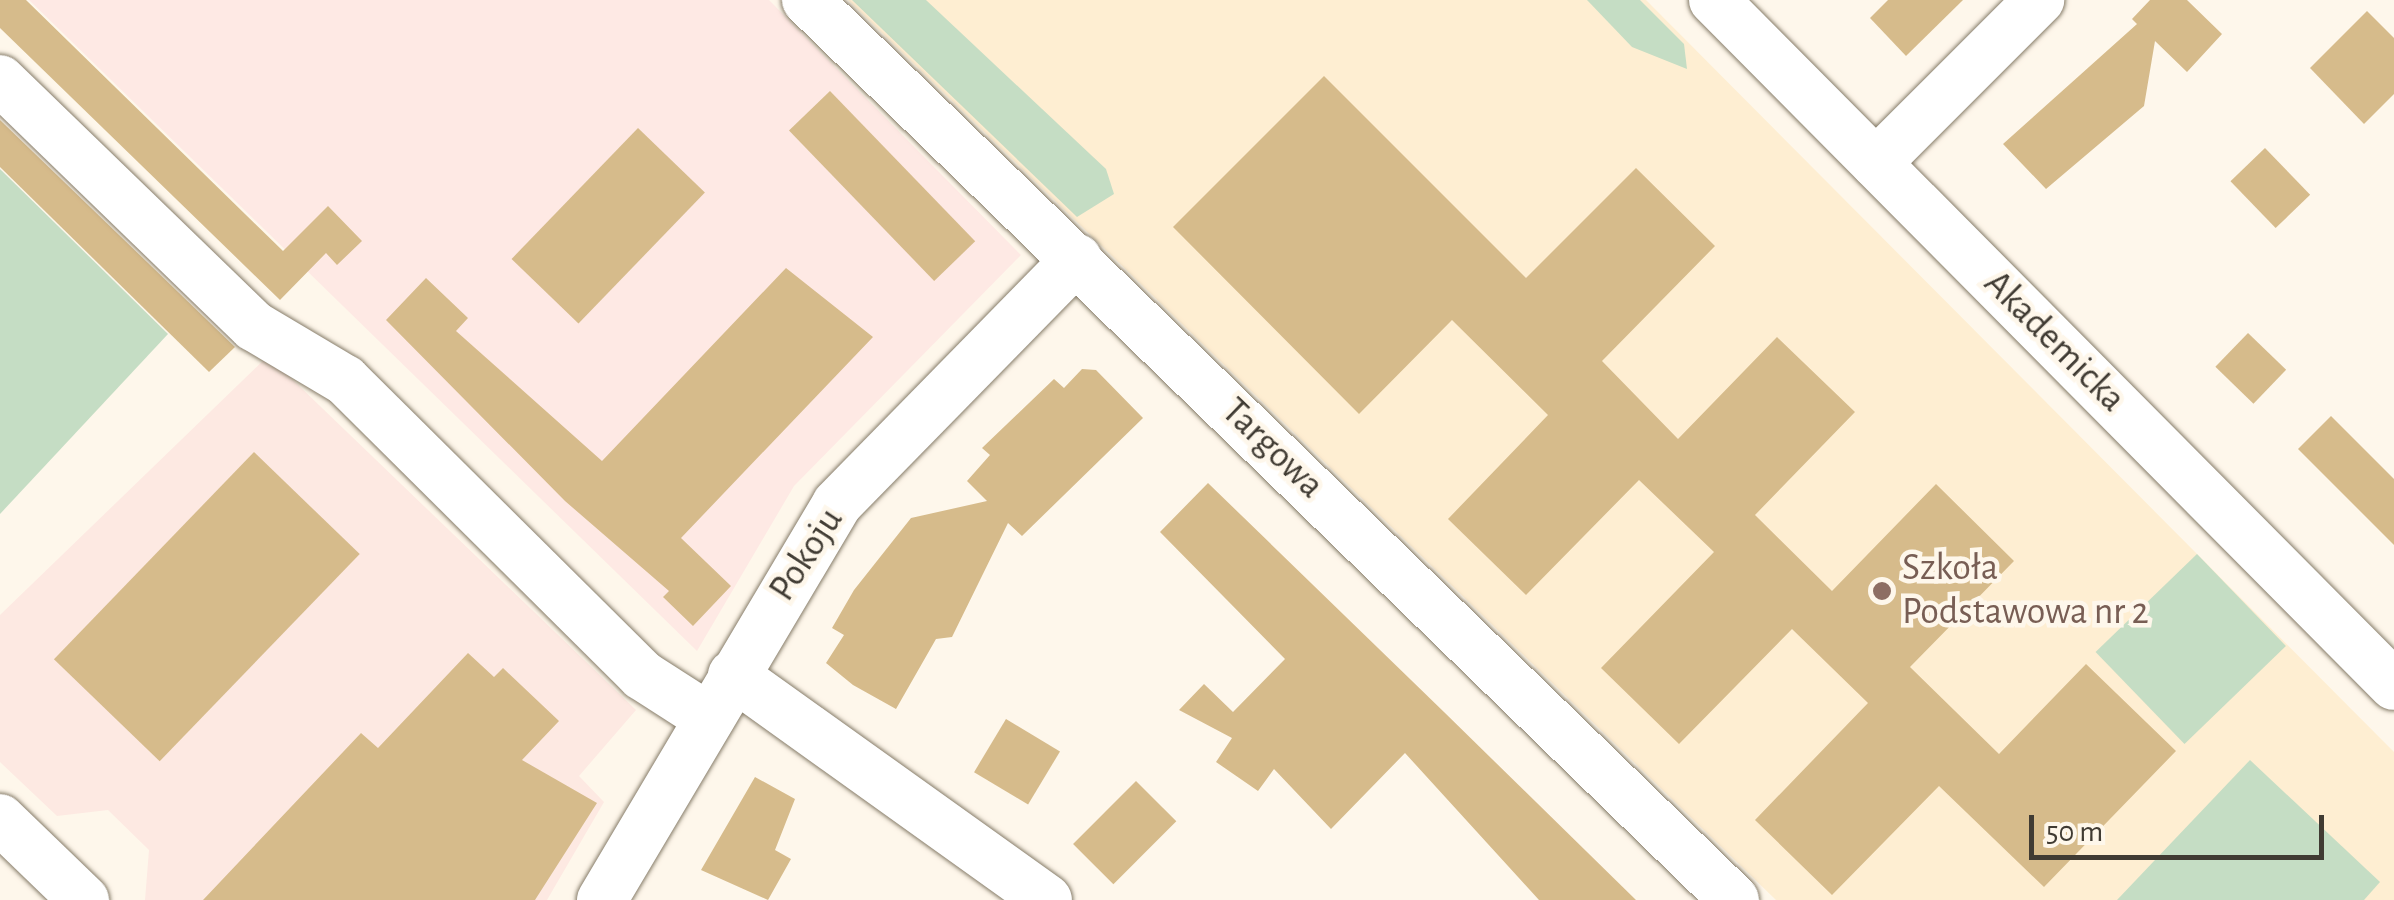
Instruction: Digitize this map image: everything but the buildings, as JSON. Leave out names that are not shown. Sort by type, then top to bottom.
[{"type":"street","name":"Targowa","points":[[807,0],[1734,900]]},
{"type":"street","name":"Akademicka","points":[[1714,0],[2394,685]]},
{"type":"street","points":[[1876,163],[2038,0]]},
{"type":"street","points":[[0,80],[254,326],[345,380],[642,675],[709,718]]},
{"type":"street","name":"Pokoju","points":[[602,900],[837,504],[1077,259]]},
{"type":"street","points":[[733,674],[1047,900]]},
{"type":"street","points":[[0,820],[84,900]]},
{"type":"shaded area","points":[[29,0],[769,0],[1021,255],[794,486],[697,651]]},
{"type":"shaded area","points":[[848,0],[1646,0],[2394,752],[2394,900],[1776,900]]},
{"type":"shaded area","points":[[268,356],[636,710],[579,776],[604,802],[547,900],[145,900],[149,850],[108,810],[57,816],[0,762],[0,615]]},
{"type":"green space","points":[[852,0],[926,0],[1106,169],[1114,194],[1077,217]]},
{"type":"green space","points":[[1587,0],[1640,0],[1684,44],[1687,69],[1632,47]]},
{"type":"green space","points":[[0,169],[168,334],[0,514]]},
{"type":"green space","points":[[2197,554],[2286,646],[2184,744],[2096,652]]},
{"type":"green space","points":[[2250,760],[2380,882],[2364,900],[2117,900]]},
{"type":"place","name":"Szkoła Podstawowa nr 2","points":[[1882,591]]}]
